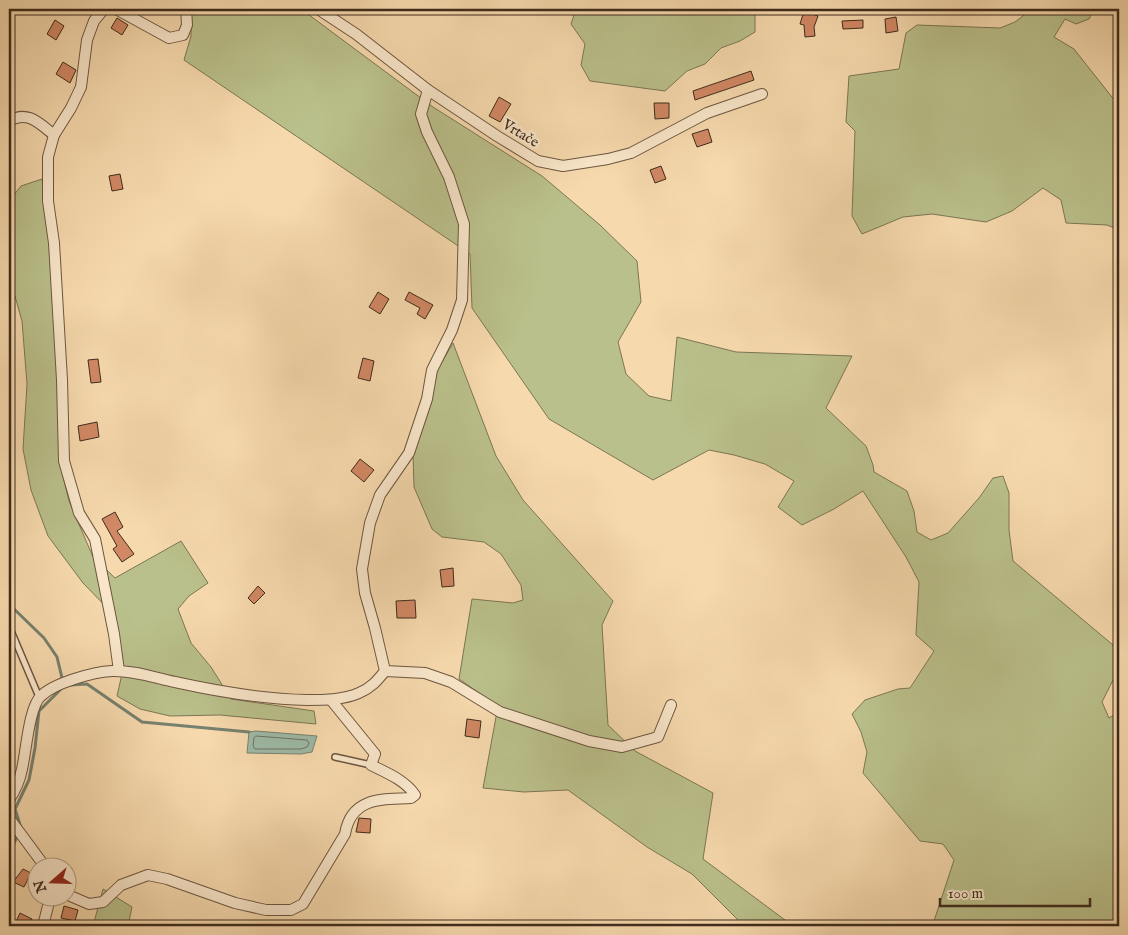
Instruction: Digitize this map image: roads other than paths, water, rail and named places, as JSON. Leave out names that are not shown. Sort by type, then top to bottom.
[{"type":"street","points":[[104,9],[94,21],[87,40],[81,87],[71,108],[54,135],[48,157],[48,201],[54,244],[62,380],[64,460],[80,513],[95,539],[114,634],[119,671]]},
{"type":"street","points":[[116,9],[169,38],[183,35],[187,25],[186,9]]},
{"type":"street","name":"Vrtače","points":[[318,9],[356,34],[428,90],[497,136],[538,161],[563,166],[608,159],[631,153],[707,113],[762,94]]},
{"type":"street","points":[[385,671],[365,593],[362,569],[370,524],[380,495],[409,453],[427,399],[432,370],[452,330],[462,300],[464,224],[449,177],[427,132],[421,114],[428,90]]},
{"type":"street","points":[[9,121],[20,116],[32,118],[54,135]]},
{"type":"street","points":[[9,800],[14,792],[22,769],[28,732],[39,697],[75,679],[119,671],[226,694],[282,699],[331,700],[358,693],[374,684],[385,671]]},
{"type":"street","points":[[385,671],[425,673],[451,682],[500,712],[589,741],[622,747],[658,738],[672,705]]},
{"type":"street","points":[[78,899],[89,904],[103,902],[121,885],[148,876],[167,879],[235,903],[266,910],[292,910],[303,904],[345,834],[347,821],[355,810],[370,802],[411,798],[415,795],[410,788],[393,776],[371,765],[375,754],[331,700]]},
{"type":"street","points":[[9,818],[39,858]]},
{"type":"street","points":[[43,926],[48,908]]},
{"type":"lane","points":[[9,626],[39,697]]},
{"type":"lane","points":[[335,757],[371,765]]},
{"type":"water","points":[[249,732],[317,736],[312,752],[301,754],[247,753]]},
{"type":"waterway","points":[[9,592],[13,608],[44,638],[57,657],[63,682]]},
{"type":"waterway","points":[[70,685],[87,684],[142,722],[249,732]]},
{"type":"waterway","points":[[21,828],[15,809],[29,780],[39,711],[62,688]]},
{"type":"waterway","points":[[9,853],[19,833]]}]
